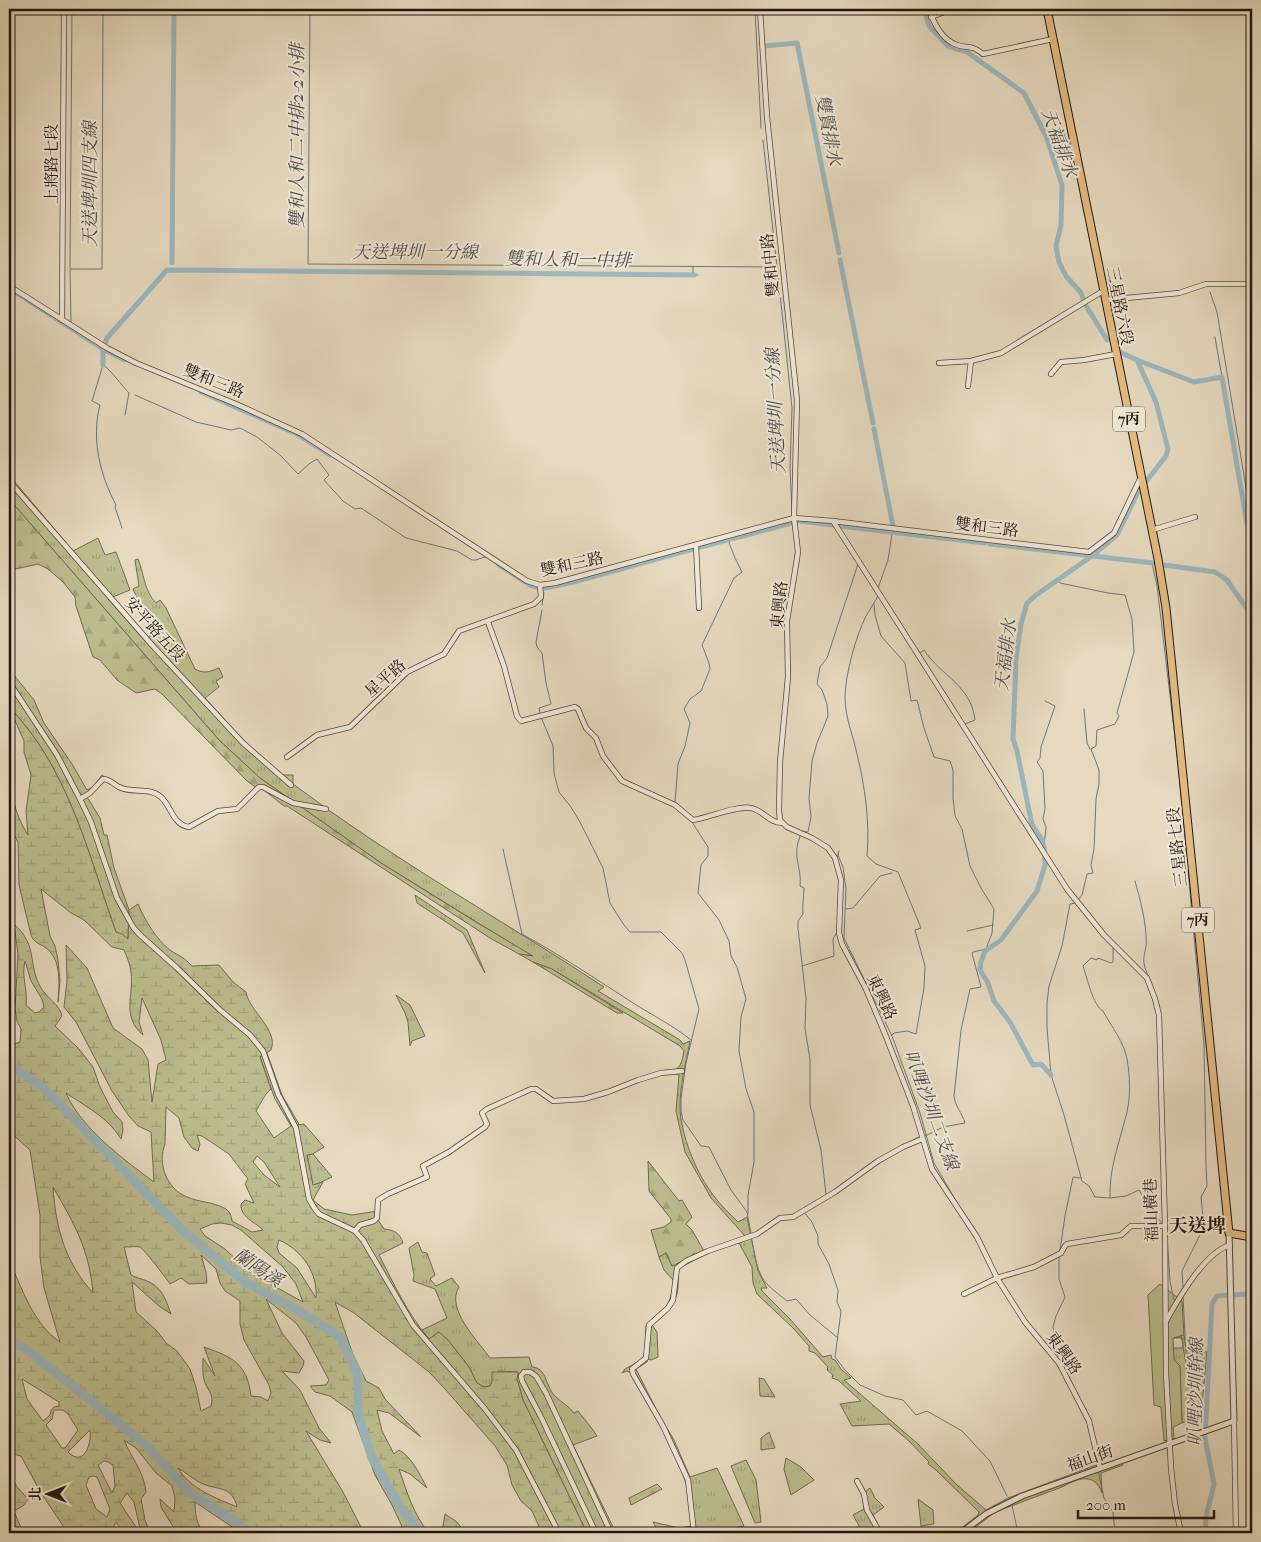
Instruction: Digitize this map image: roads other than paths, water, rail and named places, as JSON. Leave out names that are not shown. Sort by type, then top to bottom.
[{"type":"main road","name":"三星路六段","points":[[1048,9],[1159,564],[1166,608]]},
{"type":"main road","name":"三星路七段","points":[[1166,608],[1229,1233]]},
{"type":"main road","points":[[1229,1233],[1252,1237]]},
{"type":"street","name":"上將路七段","points":[[62,320],[64,9]]},
{"type":"street","name":"雙和中路","points":[[760,9],[766,117],[797,400],[795,522]]},
{"type":"street","points":[[929,9],[931,17],[940,32],[951,42],[957,45],[971,46],[983,54],[1053,38]]},
{"type":"street","points":[[931,17],[947,12],[950,9]]},
{"type":"street","points":[[1105,300],[1179,293],[1206,284],[1252,284]]},
{"type":"street","name":"雙和三路","points":[[9,286],[97,343],[136,363],[236,404],[302,434],[527,582],[541,588],[795,522],[1089,552],[1114,533],[1141,477]]},
{"type":"street","points":[[939,363],[971,360],[1002,354],[1103,291]]},
{"type":"street","points":[[1051,374],[1061,362],[1084,360],[1115,351]]},
{"type":"street","points":[[968,386],[971,360]]},
{"type":"street","name":"安平路五段","points":[[9,481],[152,645],[243,744],[291,785]]},
{"type":"street","points":[[1152,530],[1195,517]]},
{"type":"street","name":"東興路","points":[[795,522],[798,552],[788,621],[788,677],[780,762],[779,810],[782,823],[821,843],[828,848],[835,858],[841,880],[842,895],[839,933],[842,944],[866,989],[886,1034],[913,1106],[932,1169],[977,1237],[997,1278],[1025,1322],[1059,1363],[1089,1421],[1100,1468]]},
{"type":"street","name":"福山橫巷","points":[[835,525],[1044,853],[1084,912],[1146,978],[1155,999],[1159,1015],[1165,1226],[1166,1373],[1170,1444]]},
{"type":"street","points":[[696,548],[700,608]]},
{"type":"street","name":"星平路","points":[[287,757],[318,735],[350,727],[407,672],[444,654],[459,632],[534,604],[541,597],[541,588]]},
{"type":"street","points":[[488,622],[502,657],[517,716],[521,721],[575,706],[578,709],[583,724],[596,738],[603,756],[622,781],[675,805],[693,820],[735,809],[751,808],[771,821],[782,823]]},
{"type":"street","points":[[9,682],[57,755],[80,799],[91,822],[117,898],[126,916],[139,934],[258,1044],[266,1059],[278,1094],[296,1128],[306,1188],[312,1204],[319,1214],[355,1231],[370,1251],[413,1325],[463,1382],[516,1450],[559,1533]]},
{"type":"street","points":[[80,799],[90,793],[102,779],[107,779],[122,788],[144,790],[158,796],[179,822],[189,827],[218,811],[237,809],[260,787],[293,803],[326,809]]},
{"type":"street","points":[[355,1231],[360,1225],[374,1221],[377,1218],[378,1200],[427,1177],[423,1166],[449,1152],[485,1127],[487,1124],[482,1112],[487,1109],[531,1089],[536,1089],[553,1101],[584,1099],[661,1073],[682,1071]]},
{"type":"street","points":[[694,1533],[688,1480],[676,1451],[632,1370],[634,1366],[643,1362],[646,1358],[650,1325],[668,1308],[672,1300],[677,1268],[686,1261],[708,1250],[757,1234],[780,1218],[792,1217],[835,1192],[878,1161],[922,1139]]},
{"type":"street","points":[[964,1294],[997,1278],[1034,1266],[1061,1253],[1064,1246],[1068,1244],[1122,1235],[1131,1226],[1165,1226]]},
{"type":"street","points":[[1229,1233],[1232,1296],[1236,1533]]},
{"type":"street","points":[[1166,1322],[1183,1291],[1213,1254],[1221,1248],[1230,1245]]},
{"type":"street","points":[[1166,1298],[1175,1305]]},
{"type":"street","points":[[596,1533],[522,1381],[521,1376],[524,1372],[530,1372],[536,1376],[546,1393],[611,1533]]},
{"type":"street","name":"福山街","points":[[961,1533],[986,1514],[1010,1502],[1234,1421]]},
{"type":"street","points":[[1170,1444],[1175,1504],[1181,1533]]},
{"type":"street","points":[[857,1481],[864,1494],[867,1510],[880,1533]]},
{"type":"waterway","points":[[70,268],[72,9]]},
{"type":"waterway","name":"天送埤圳四支線","points":[[71,323],[70,269],[102,269],[103,9]]},
{"type":"waterway","points":[[172,263],[174,9]]},
{"type":"waterway","name":"天送埤圳一分線","points":[[310,9],[308,264],[777,267],[763,140]]},
{"type":"waterway","points":[[755,9],[761,128]]},
{"type":"waterway","name":"天福排水","points":[[924,9],[929,26],[948,46],[967,52],[1024,93],[1046,136],[1062,185],[1061,225],[1056,246],[1059,262],[1066,276],[1081,293],[1085,304],[1107,340]]},
{"type":"waterway","points":[[1247,9],[1252,20]]},
{"type":"waterway","name":"雙賢排水","points":[[764,46],[797,43],[839,253]]},
{"type":"waterway","name":"雙賢排水","points":[[840,260],[873,423]]},
{"type":"waterway","name":"雙和人和一中排","points":[[693,267],[693,276],[696,276]]},
{"type":"waterway","name":"雙和人和一中排","points":[[105,344],[107,338],[167,270],[695,275]]},
{"type":"waterway","name":"天送埤圳一分線","points":[[778,274],[792,408],[790,468],[792,513]]},
{"type":"waterway","points":[[9,288],[103,349],[125,360]]},
{"type":"waterway","points":[[1210,292],[1217,312],[1252,524]]},
{"type":"waterway","points":[[1215,337],[1222,377]]},
{"type":"waterway","points":[[103,352],[103,365]]},
{"type":"waterway","name":"天福排水","points":[[1051,1075],[1041,1064],[1033,1065],[1010,1022],[994,1001],[988,983],[980,970],[985,951],[1001,940],[1037,891],[1045,865],[1044,847],[1042,840],[1032,825],[1013,739],[1016,659],[1021,624],[1027,603],[1092,556],[1117,535],[1138,492],[1166,456],[1168,449],[1156,402],[1137,360],[1120,352]]},
{"type":"waterway","points":[[1137,360],[1194,382],[1222,377],[1247,524]]},
{"type":"waterway","points":[[122,528],[116,505],[105,482],[97,444],[96,431],[100,405],[92,401],[103,365],[129,393],[125,415]]},
{"type":"waterway","points":[[201,392],[297,434],[330,455]]},
{"type":"waterway","points":[[135,395],[196,422],[231,430],[240,428],[257,437],[280,455],[298,474],[317,459],[329,475],[324,480],[343,501],[355,509],[361,508],[406,538],[457,551],[472,560],[485,557]]},
{"type":"waterway","name":"雙賢排水","points":[[874,429],[893,526]]},
{"type":"waterway","points":[[799,521],[833,525]]},
{"type":"waterway","points":[[697,548],[792,523]]},
{"type":"waterway","points":[[1247,524],[1252,554]]},
{"type":"waterway","points":[[839,526],[985,543]]},
{"type":"waterway","name":"叭哩沙圳二支線","points":[[878,588],[888,560],[892,534]]},
{"type":"waterway","points":[[675,802],[678,764],[685,746],[690,723],[684,709],[690,699],[701,691],[710,669],[702,645],[734,578],[742,572],[728,540]]},
{"type":"waterway","points":[[990,544],[1153,563]]},
{"type":"waterway","points":[[545,588],[574,582],[693,549]]},
{"type":"waterway","points":[[1152,563],[1157,586],[1178,763],[1204,1044],[1207,1186],[1201,1197],[1204,1227],[1182,1271],[1183,1287]]},
{"type":"waterway","points":[[802,831],[808,832],[811,817],[809,798],[812,761],[828,716],[827,704],[822,690],[817,684],[820,667],[827,658],[858,564]]},
{"type":"waterway","points":[[499,565],[530,585],[539,588]]},
{"type":"waterway","points":[[1164,565],[1215,572],[1227,580],[1252,616]]},
{"type":"waterway","points":[[1058,580],[1060,583],[1125,595],[1132,619],[1134,652],[1117,713],[1119,716],[1115,724],[1097,730],[1096,746],[1091,749],[1099,770],[1094,849],[1091,865],[1093,873],[1087,874],[1082,895],[1078,900]]},
{"type":"waterway","name":"叭哩沙圳二支線","points":[[871,584],[878,596],[862,624],[855,645],[845,689],[846,712],[860,766],[864,792],[868,830],[867,856],[876,864],[898,872],[921,928],[915,930],[925,966],[924,988],[916,1034],[907,1031],[892,1035]]},
{"type":"waterway","points":[[542,605],[544,593]]},
{"type":"waterway","points":[[874,604],[881,636],[905,663],[911,701],[917,700],[934,757],[950,761],[953,770],[955,816],[962,829],[970,866],[994,909],[992,933],[986,949],[972,953],[981,987],[970,989],[961,1030],[954,1096],[965,1123],[943,1127],[925,1136]]},
{"type":"waterway","points":[[891,608],[909,636]]},
{"type":"waterway","points":[[540,713],[539,708],[551,704],[542,653],[537,647],[536,642],[542,610]]},
{"type":"waterway","points":[[919,652],[919,654],[924,650],[962,689],[968,698],[975,720],[965,724]]},
{"type":"waterway","points":[[1044,846],[1046,827],[1043,819],[1045,808],[1043,771],[1037,762],[1040,758],[1041,747],[1055,706],[1045,701]]},
{"type":"waterway","points":[[1084,709],[1087,743],[1090,749]]},
{"type":"waterway","points":[[541,717],[553,746],[554,773],[559,792],[580,822],[603,868],[610,903],[630,932],[661,932],[682,953],[685,960],[699,1009],[686,1063],[681,1098],[683,1120],[701,1146],[709,1147],[731,1190],[747,1212],[751,1233]]},
{"type":"waterway","name":"天福排水","points":[[1021,813],[1047,854]]},
{"type":"waterway","points":[[692,822],[708,847],[708,856],[701,865],[698,893],[719,920],[729,941],[731,956],[737,967],[746,999],[741,1017],[739,1051],[746,1089],[754,1112],[754,1162],[748,1195],[748,1214]]},
{"type":"waterway","points":[[801,834],[797,855],[800,886],[804,888],[804,891],[803,914],[798,921],[798,928],[806,999],[805,1029],[810,1059],[810,1105],[821,1150],[826,1194]]},
{"type":"waterway","points":[[503,849],[522,934],[578,967],[691,1040]]},
{"type":"waterway","points":[[837,859],[839,851]]},
{"type":"waterway","points":[[838,855],[843,867],[846,889],[844,938],[892,1036],[920,1113],[934,1163],[956,1201]]},
{"type":"waterway","points":[[846,909],[853,908],[880,876],[892,873]]},
{"type":"waterway","points":[[838,877],[839,885]]},
{"type":"waterway","points":[[1135,881],[1145,922],[1144,964],[1149,977]]},
{"type":"waterway","points":[[1075,903],[1070,904],[1062,946],[1049,986],[1047,1028],[1051,1075],[1082,1181],[1089,1186],[1095,1197],[1110,1198]]},
{"type":"waterway","points":[[967,931],[993,925]]},
{"type":"waterway","points":[[802,966],[834,956],[833,939],[837,932]]},
{"type":"waterway","points":[[1113,948],[1113,962],[1091,958],[1083,966],[1093,997],[1120,1040],[1128,1066],[1129,1102],[1113,1166],[1110,1198],[1126,1196],[1139,1190],[1147,1207],[1164,1225]]},
{"type":"waterway","points":[[1150,981],[1159,1006]]},
{"type":"waterway","name":"蘭陽溪","points":[[9,1065],[44,1088],[183,1231],[245,1282],[297,1310],[340,1337],[358,1374],[358,1413],[372,1458],[400,1507],[421,1533]]},
{"type":"waterway","points":[[913,1140],[921,1136]]},
{"type":"waterway","points":[[872,1168],[888,1158]]},
{"type":"waterway","points":[[1060,1250],[1073,1177],[1081,1178]]},
{"type":"waterway","points":[[804,1212],[812,1222],[818,1236],[818,1244],[829,1264],[838,1290],[837,1302],[841,1311],[835,1357],[860,1385],[885,1396],[903,1400],[916,1415],[927,1411],[962,1431],[990,1461],[1007,1496]]},
{"type":"waterway","points":[[751,1237],[761,1276],[765,1281],[787,1301],[796,1299],[810,1315],[838,1338]]},
{"type":"waterway","points":[[1167,1237],[1170,1281],[1174,1300]]},
{"type":"waterway","points":[[1058,1356],[1053,1327],[1065,1297],[1059,1279],[1059,1256]]},
{"type":"waterway","name":"叭哩沙圳幹線","points":[[1205,1533],[1206,1517],[1214,1484],[1205,1438],[1212,1304],[1217,1296],[1248,1294],[1252,1280]]},
{"type":"waterway","points":[[1183,1297],[1186,1353]]},
{"type":"waterway","points":[[1181,1335],[1187,1370],[1196,1381],[1202,1418],[1205,1425]]},
{"type":"waterway","name":"蘭陽溪","points":[[9,1342],[25,1348],[146,1445],[190,1493],[253,1533]]},
{"type":"waterway","name":"叭哩沙圳二支線","points":[[1056,1362],[1067,1383]]},
{"type":"waterway","name":"叭哩沙圳二支線","points":[[1098,1470],[1104,1498],[1113,1512],[1115,1533]]},
{"type":"waterway","points":[[1012,1505],[1018,1533]]},
{"type":"district","name":"天送埤","points":[[1197,1226]]},
{"type":"water label","name":"雙和人和二中排2-2小排","points":[[297,136]]}]
